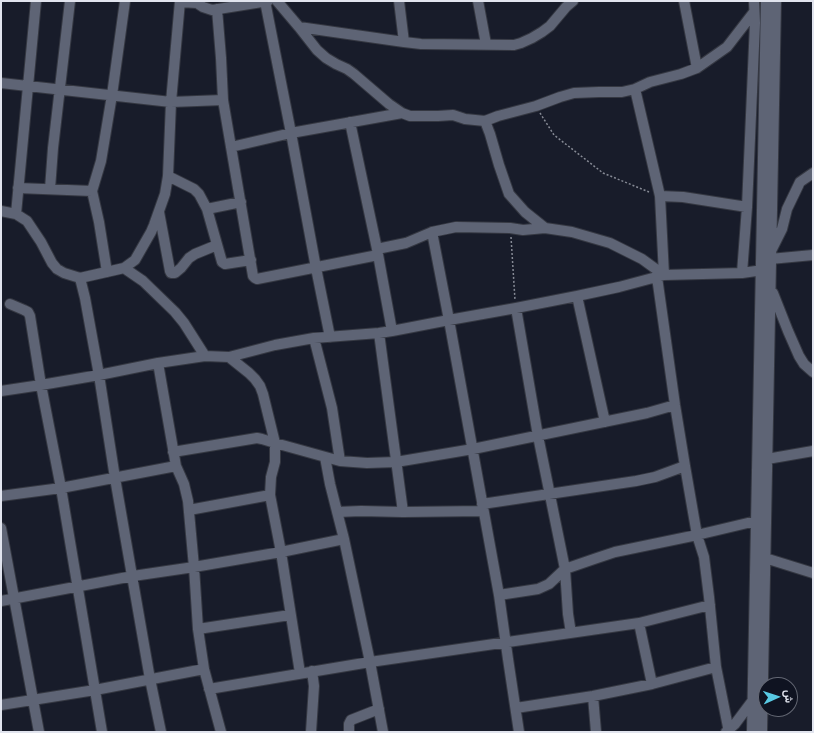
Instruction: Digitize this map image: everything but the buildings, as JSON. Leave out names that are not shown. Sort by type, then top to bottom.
[{"type":"street","points":[[16,214],[36,1]]},
{"type":"street","points":[[50,189],[53,148],[70,1]]},
{"type":"street","points":[[107,272],[99,222],[92,191],[101,161],[125,1]]},
{"type":"street","points":[[1,211],[16,214],[27,221],[41,242],[52,263],[57,269],[64,273],[80,278],[124,268],[135,260],[154,225],[165,194],[168,176],[171,102],[180,2],[197,3],[212,10],[266,1],[330,337]]},
{"type":"street","points":[[277,1],[317,50],[326,58],[354,74],[389,104],[402,113],[410,116],[453,115],[465,119],[485,121],[574,93],[622,92],[697,68],[727,47],[754,12]]},
{"type":"street","points":[[399,1],[404,42]]},
{"type":"street","points":[[478,1],[486,44]]},
{"type":"street","points":[[299,27],[421,44],[514,45],[522,43],[542,32],[550,26],[563,5],[573,1]]},
{"type":"street","points":[[684,1],[697,68]]},
{"type":"street","points":[[742,273],[747,207],[755,23],[754,1]]},
{"type":"street","points":[[752,732],[759,591],[765,558],[767,459],[770,287],[768,263],[766,1]]},
{"type":"street","points":[[762,732],[756,521],[768,263],[776,1]]},
{"type":"street","points":[[217,9],[223,100],[253,276],[255,278],[257,279],[316,268],[377,252],[406,243],[432,232],[456,226],[510,228],[522,230],[545,228],[572,232],[610,243],[642,259],[660,276]]},
{"type":"street","points":[[1,83],[171,102],[223,100]]},
{"type":"street","points":[[635,89],[660,196],[660,276],[675,405],[697,535],[704,557],[716,667],[728,731]]},
{"type":"street","points":[[231,147],[291,133],[402,113]]},
{"type":"street","points":[[485,121],[509,194],[525,212],[545,228]]},
{"type":"street","points":[[350,122],[392,331]]},
{"type":"street","points":[[768,263],[782,229],[787,209],[800,182],[813,173]]},
{"type":"street","points":[[168,176],[194,189],[200,194],[207,209],[222,262],[225,264],[251,260]]},
{"type":"street","points":[[18,188],[92,191]]},
{"type":"street","points":[[660,196],[683,197],[747,207]]},
{"type":"street","points":[[207,209],[241,202]]},
{"type":"street","points":[[159,211],[171,273],[175,273],[189,258],[195,254],[217,245]]},
{"type":"street","points":[[432,232],[499,595],[519,732]]},
{"type":"street","points":[[1,391],[99,375],[158,363],[205,356],[229,357],[314,338],[392,331],[577,296],[660,276],[742,273],[768,263],[813,255]]},
{"type":"street","points":[[124,268],[143,281],[175,312],[184,323],[205,356]]},
{"type":"street","points":[[80,278],[99,375],[115,478],[150,679],[161,732]]},
{"type":"street","points":[[770,287],[799,356],[804,364],[813,372]]},
{"type":"street","points":[[577,296],[606,422]]},
{"type":"street","points":[[10,304],[28,312],[30,316],[41,385],[61,488],[102,732]]},
{"type":"street","points":[[516,308],[538,436],[565,569],[568,614],[571,633]]},
{"type":"street","points":[[379,333],[403,512]]},
{"type":"street","points":[[314,338],[332,408],[340,461]]},
{"type":"street","points":[[229,357],[255,379],[260,386],[275,444],[275,462],[271,477],[270,496],[281,552],[300,673]]},
{"type":"street","points":[[158,363],[176,466],[184,484],[188,501],[198,629],[204,669],[221,732]]},
{"type":"street","points":[[173,452],[252,439],[262,439],[275,444],[340,461],[367,463],[396,462],[538,436],[647,413],[675,405]]},
{"type":"street","points":[[767,459],[813,450]]},
{"type":"street","points":[[325,457],[370,662],[383,732]]},
{"type":"street","points":[[1,496],[61,488],[176,466]]},
{"type":"street","points":[[337,512],[403,512],[483,508],[549,494],[636,481],[655,477],[685,466]]},
{"type":"street","points":[[189,510],[270,496]]},
{"type":"street","points":[[499,595],[538,589],[549,584],[565,569],[616,552],[756,521]]},
{"type":"street","points":[[1,528],[39,732]]},
{"type":"street","points":[[1,601],[133,576],[281,552],[344,539]]},
{"type":"street","points":[[765,558],[813,572]]},
{"type":"street","points":[[209,688],[370,662],[639,623],[710,605]]},
{"type":"street","points":[[198,629],[290,615]]},
{"type":"street","points":[[639,623],[652,684]]},
{"type":"street","points":[[516,708],[593,696],[652,684],[716,667]]},
{"type":"street","points":[[1,705],[95,690],[204,669]]},
{"type":"street","points":[[311,732],[314,686],[312,671]]},
{"type":"street","points":[[593,696],[596,732]]},
{"type":"street","points":[[728,731],[753,700]]},
{"type":"street","points":[[349,732],[349,724],[351,720],[379,709]]},
{"type":"path","points":[[536,106],[554,135],[603,173],[660,196]]},
{"type":"path","points":[[510,228],[516,308]]}]
